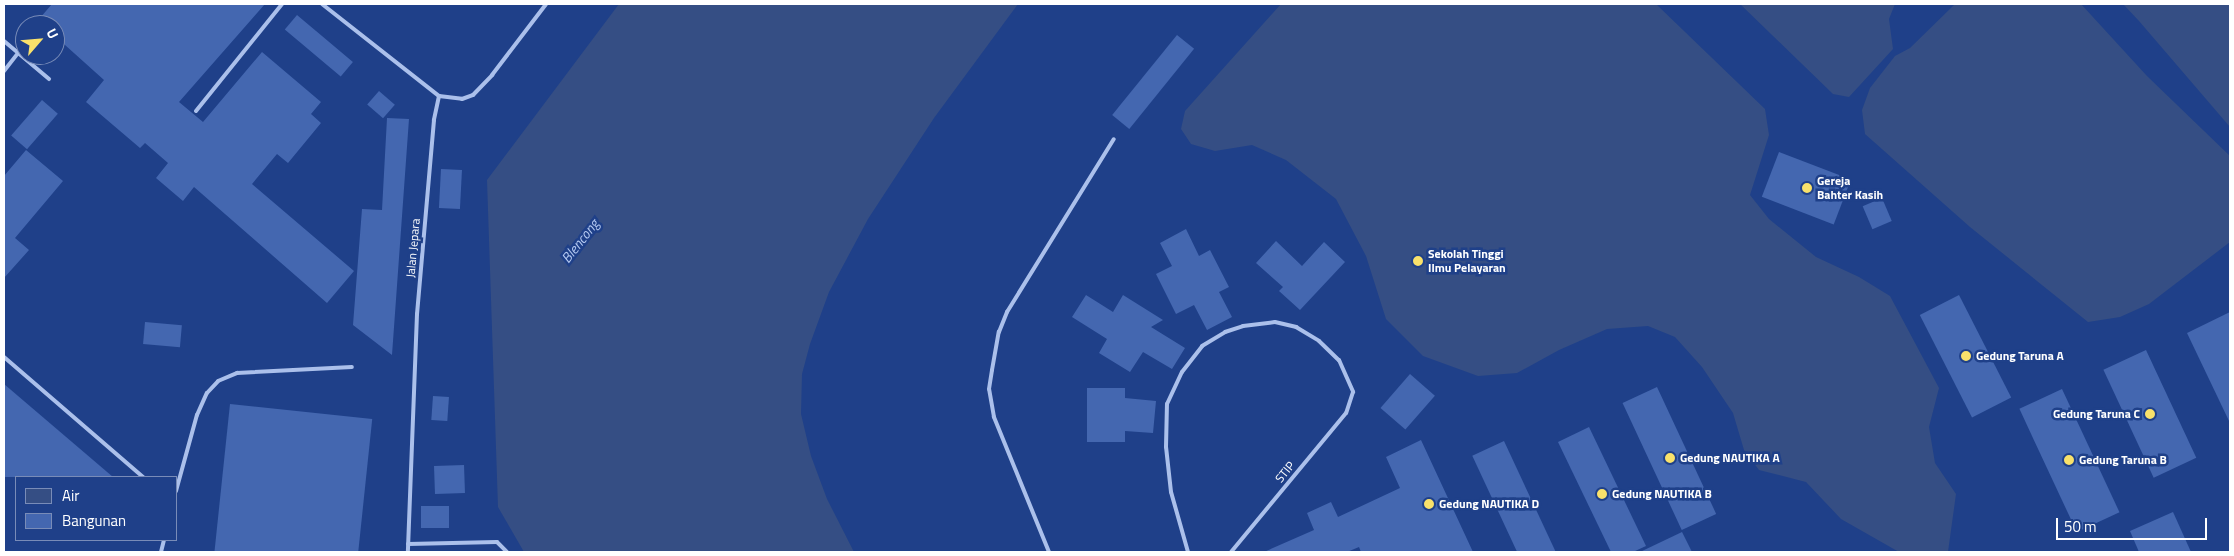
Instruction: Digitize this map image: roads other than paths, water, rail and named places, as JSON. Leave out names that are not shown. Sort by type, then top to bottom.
[{"type":"lane","points":[[196,111],[282,4]]},
{"type":"lane","points":[[322,4],[439,96],[462,99],[472,95],[492,75],[546,4]]},
{"type":"lane","points":[[4,41],[15,51]]},
{"type":"lane","points":[[4,70],[15,57]]},
{"type":"lane","points":[[32,65],[49,79]]},
{"type":"lane","name":"Jalan Jepara","points":[[408,552],[418,314],[434,120],[439,96]]},
{"type":"lane","points":[[1048,552],[994,417],[989,389],[992,370],[999,332],[1008,312],[1114,139]]},
{"type":"lane","name":"STIP","points":[[1188,552],[1170,492],[1166,447],[1166,404],[1182,372],[1202,346],[1224,332],[1243,326],[1276,322],[1296,327],[1319,341],[1339,360],[1353,392],[1351,403],[1346,413],[1232,552]]},
{"type":"lane","points":[[4,357],[142,476]]},
{"type":"lane","points":[[178,484],[197,415],[207,393],[218,381],[236,373],[352,367]]},
{"type":"lane","points":[[408,544],[497,542],[507,552]]},
{"type":"water","name":"Blencong","points":[[619,4],[1018,4],[934,118],[868,219],[829,292],[810,344],[802,374],[801,414],[811,456],[827,499],[854,552],[524,552],[498,507],[487,180]]},
{"type":"water","points":[[1281,4],[1656,4],[1765,109],[1769,135],[1750,195],[1769,219],[1816,257],[1859,277],[1890,296],[1939,388],[1929,427],[1935,463],[1956,494],[1948,552],[1899,552],[1841,519],[1806,482],[1759,470],[1744,450],[1733,413],[1702,367],[1675,337],[1648,326],[1607,329],[1559,350],[1517,373],[1478,376],[1423,356],[1386,319],[1366,256],[1336,199],[1286,160],[1252,145],[1215,151],[1191,144],[1181,129],[1185,111]]},
{"type":"water","points":[[1740,4],[1895,4],[1889,19],[1893,49],[1849,97],[1833,94]]},
{"type":"water","points":[[1955,4],[2081,4],[2147,76],[2230,156],[2230,242],[2149,304],[2120,317],[2088,322],[1970,227],[1865,134],[1862,110],[1870,88],[1895,56],[1910,48]]},
{"type":"water","points":[[2123,4],[2230,4],[2230,127],[2139,21]]},
{"type":"place","name":"Gereja Bahter Kasih","points":[[1807,188]]},
{"type":"place","name":"Sekolah Tinggi Ilmu Pelayaran","points":[[1418,261]]},
{"type":"place","name":"Gedung Taruna A","points":[[1966,356]]},
{"type":"place","name":"Gedung Taruna C","points":[[2150,414]]},
{"type":"place","name":"Gedung NAUTIKA A","points":[[1670,458]]},
{"type":"place","name":"Gedung Taruna B","points":[[2069,460]]},
{"type":"place","name":"Gedung NAUTIKA B","points":[[1602,494]]},
{"type":"place","name":"Gedung NAUTIKA D","points":[[1429,504]]}]
